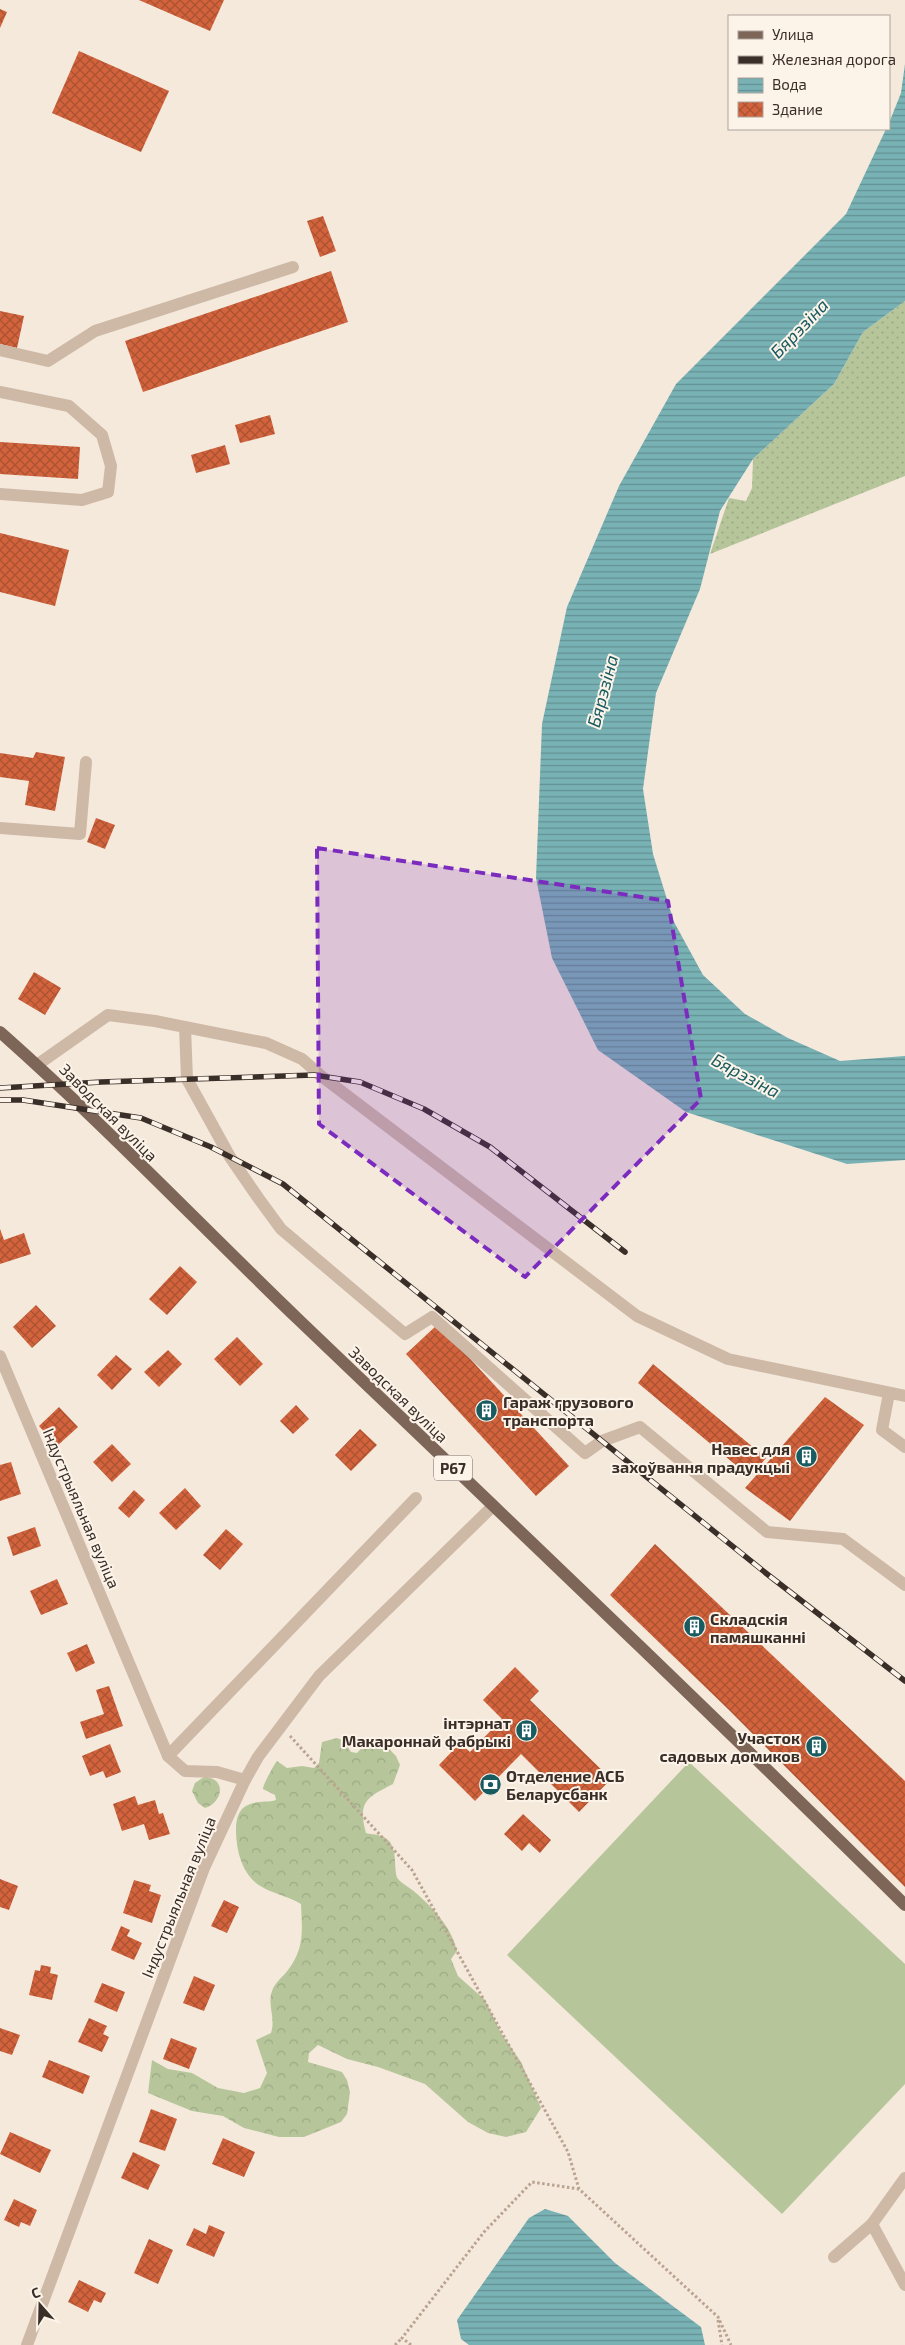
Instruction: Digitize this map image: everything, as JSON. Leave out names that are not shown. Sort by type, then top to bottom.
[{"type":"main road","name":"Заводская вуліца","points":[[0,1032],[37,1064],[206,1231],[726,1728],[905,1905]]},
{"type":"street","points":[[0,350],[48,361],[95,331],[293,267]]},
{"type":"street","points":[[0,392],[69,406],[102,435],[111,466],[108,492],[82,500],[0,494]]},
{"type":"street","points":[[0,828],[80,834],[86,762]]},
{"type":"street","points":[[37,1064],[108,1015],[185,1027],[266,1043],[302,1058],[320,1076],[637,1316],[728,1359],[905,1396]]},
{"type":"street","points":[[185,1027],[188,1079],[230,1157],[259,1199],[281,1229],[406,1334],[432,1317],[585,1453],[602,1441],[640,1427],[767,1532],[843,1539],[905,1585]]},
{"type":"street","name":"Індустрыяльная вуліца","points":[[0,1356],[168,1756],[185,1771],[217,1772],[245,1780],[204,1868],[27,2345]]},
{"type":"street","points":[[889,1393],[882,1430],[905,1447]]},
{"type":"street","points":[[168,1756],[416,1498]]},
{"type":"street","points":[[245,1780],[258,1757],[319,1676],[493,1506]]},
{"type":"street","points":[[834,2257],[872,2224],[905,2178]]},
{"type":"street","points":[[872,2224],[905,2285]]},
{"type":"path","points":[[281,1727],[412,1870],[568,2152],[579,2189],[718,2317],[731,2345]]},
{"type":"path","points":[[395,2345],[484,2232],[532,2182],[579,2189]]},
{"type":"path","points":[[718,2317],[722,2345]]},
{"type":"path","points":[[402,2338],[410,2345]]},
{"type":"highlighted area","points":[[317,848],[668,901],[701,1099],[525,1277],[319,1124]]},
{"type":"green space","points":[[905,301],[905,476],[710,554],[729,498],[746,501],[752,488],[753,459],[834,384],[863,332]]},
{"type":"green space","points":[[337,1738],[344,1741],[351,1752],[357,1753],[367,1742],[378,1738],[396,1756],[400,1765],[393,1784],[371,1797],[364,1807],[363,1814],[366,1833],[388,1839],[394,1852],[398,1879],[414,1891],[447,1927],[457,1951],[451,1959],[458,1976],[485,2000],[501,2033],[521,2062],[541,2108],[526,2132],[506,2137],[488,2133],[468,2122],[425,2084],[378,2067],[347,2059],[318,2045],[309,2053],[308,2062],[342,2072],[347,2080],[350,2092],[347,2114],[341,2122],[304,2137],[279,2137],[244,2128],[223,2116],[192,2111],[148,2093],[152,2060],[168,2069],[192,2073],[218,2088],[244,2093],[260,2088],[267,2073],[256,2040],[271,2033],[273,2022],[270,2001],[273,1988],[288,1970],[300,1946],[301,1904],[262,1887],[250,1876],[239,1854],[236,1837],[237,1819],[241,1810],[246,1806],[276,1800],[275,1795],[263,1789],[277,1761],[287,1768],[302,1766],[314,1768],[319,1763],[322,1742]]},
{"type":"green space","points":[[689,1762],[905,1964],[905,2084],[782,2214],[507,1955]]},
{"type":"green space","points":[[204,1777],[216,1781],[220,1791],[216,1801],[205,1808],[198,1803],[192,1791],[195,1783]]},
{"type":"water","name":"Бярэзіна","points":[[905,64],[905,301],[863,332],[834,384],[753,459],[720,511],[700,589],[656,693],[643,789],[653,854],[674,922],[703,975],[745,1014],[788,1038],[840,1061],[905,1056],[905,1160],[847,1164],[686,1112],[598,1050],[552,958],[536,878],[542,724],[567,607],[619,486],[676,384],[846,214],[886,130],[890,130],[890,120],[901,93]]},
{"type":"water","points":[[545,2209],[568,2216],[615,2263],[701,2327],[705,2345],[469,2345],[461,2339],[457,2320],[529,2218]]},
{"type":"building","points":[[139,0],[224,0],[210,31]]},
{"type":"building","points":[[0,9],[7,12],[0,28]]},
{"type":"building","points":[[79,51],[169,91],[141,152],[52,113]]},
{"type":"building","points":[[323,216],[336,251],[320,257],[307,221]]},
{"type":"building","points":[[331,271],[348,322],[143,392],[125,341]]},
{"type":"building","points":[[0,311],[24,316],[17,348],[0,344]]},
{"type":"building","points":[[270,415],[275,434],[240,443],[235,425]]},
{"type":"building","points":[[0,442],[80,447],[78,479],[0,474]]},
{"type":"building","points":[[225,445],[230,464],[196,473],[191,455]]},
{"type":"building","points":[[0,533],[69,550],[55,606],[0,592]]},
{"type":"building","points":[[36,752],[65,757],[55,811],[25,805],[29,781],[0,777],[0,753],[33,758]]},
{"type":"building","points":[[96,818],[115,825],[105,849],[87,842]]},
{"type":"building","points":[[34,972],[61,988],[45,1015],[18,999]]},
{"type":"building","points":[[0,1229],[4,1240],[24,1233],[31,1254],[0,1264]]},
{"type":"building","points":[[180,1266],[197,1282],[167,1315],[149,1299]]},
{"type":"building","points":[[36,1305],[56,1326],[32,1348],[13,1327]]},
{"type":"building","name":"Гараж грузового транспорта","points":[[438,1324],[569,1466],[536,1496],[406,1354]]},
{"type":"building","points":[[237,1337],[263,1364],[240,1386],[214,1359]]},
{"type":"building","points":[[168,1350],[182,1364],[159,1387],[144,1372]]},
{"type":"building","points":[[116,1355],[132,1369],[112,1390],[97,1375]]},
{"type":"building","points":[[653,1364],[766,1458],[750,1477],[638,1383]]},
{"type":"building","name":"Навес для захоўвання прадукцыі","points":[[825,1397],[864,1425],[790,1521],[745,1488]]},
{"type":"building","points":[[296,1405],[309,1419],[293,1434],[280,1421]]},
{"type":"building","points":[[59,1407],[78,1427],[57,1446],[39,1426]]},
{"type":"building","points":[[360,1429],[377,1445],[351,1471],[335,1455]]},
{"type":"building","points":[[112,1444],[131,1464],[112,1482],[93,1462]]},
{"type":"building","points":[[11,1462],[21,1494],[0,1501],[0,1465]]},
{"type":"building","points":[[185,1488],[201,1506],[176,1530],[159,1513]]},
{"type":"building","points":[[134,1490],[145,1500],[129,1518],[118,1508]]},
{"type":"building","points":[[35,1527],[41,1546],[13,1556],[7,1537]]},
{"type":"building","points":[[226,1529],[243,1544],[220,1570],[203,1555]]},
{"type":"building","points":[[655,1544],[905,1781],[905,1887],[729,1710],[610,1595]]},
{"type":"building","points":[[57,1579],[68,1604],[41,1615],[30,1591]]},
{"type":"building","points":[[87,1644],[95,1663],[76,1672],[67,1653]]},
{"type":"building","name":"інтэрнат Макароннай фабрыкі","points":[[515,1667],[539,1691],[530,1700],[611,1779],[579,1812],[521,1754],[475,1801],[439,1765],[460,1743],[470,1752],[502,1719],[483,1700]]},
{"type":"building","points":[[109,1686],[123,1726],[86,1739],[80,1722],[104,1714],[96,1690]]},
{"type":"building","points":[[110,1744],[121,1772],[106,1778],[103,1771],[90,1776],[82,1756]]},
{"type":"building","points":[[135,1796],[138,1805],[155,1800],[159,1814],[163,1813],[170,1834],[149,1840],[144,1824],[122,1831],[113,1804]]},
{"type":"building","points":[[523,1814],[551,1840],[540,1853],[529,1843],[522,1851],[504,1834]]},
{"type":"building","points":[[0,1879],[18,1886],[9,1910],[0,1907]]},
{"type":"building","points":[[134,1880],[151,1885],[149,1891],[161,1895],[152,1923],[123,1913]]},
{"type":"building","points":[[224,1900],[239,1907],[227,1933],[211,1926]]},
{"type":"building","points":[[121,1926],[130,1930],[127,1936],[142,1943],[134,1960],[111,1950]]},
{"type":"building","points":[[41,1965],[51,1967],[50,1973],[58,1975],[52,2000],[29,1995],[35,1970],[40,1971]]},
{"type":"building","points":[[194,1976],[215,1985],[204,2011],[183,2003]]},
{"type":"building","points":[[102,1983],[125,1992],[117,2012],[94,2002]]},
{"type":"building","points":[[89,2018],[107,2026],[103,2034],[109,2037],[102,2052],[78,2042]]},
{"type":"building","points":[[0,2028],[20,2035],[12,2055],[0,2051]]},
{"type":"building","points":[[171,2038],[197,2048],[189,2069],[163,2059]]},
{"type":"building","points":[[49,2060],[90,2076],[83,2094],[42,2077]]},
{"type":"building","points":[[151,2109],[177,2119],[165,2151],[139,2142]]},
{"type":"building","points":[[10,2132],[51,2150],[40,2173],[0,2154]]},
{"type":"building","points":[[223,2138],[255,2152],[244,2177],[212,2164]]},
{"type":"building","points":[[133,2152],[160,2165],[148,2190],[121,2178]]},
{"type":"building","points":[[14,2199],[37,2210],[30,2226],[21,2222],[19,2227],[4,2220]]},
{"type":"building","points":[[209,2225],[225,2232],[214,2257],[186,2245],[194,2228],[206,2234]]},
{"type":"building","points":[[149,2239],[173,2250],[158,2284],[134,2273]]},
{"type":"building","points":[[79,2280],[106,2293],[101,2303],[94,2300],[88,2312],[68,2302]]},
{"type":"railway","points":[[0,1088],[101,1082],[314,1075],[360,1082],[424,1109],[490,1147],[625,1252]]},
{"type":"railway","points":[[0,1100],[23,1100],[141,1118],[211,1147],[283,1184],[767,1574],[905,1681]]},
{"type":"place","name":"Гараж грузового транспорта","points":[[487,1410]]},
{"type":"place","name":"Навес для захоўвання прадукцыі","points":[[806,1457]]},
{"type":"place","name":"Складскія памяшканні","points":[[694,1627]]},
{"type":"place","name":"інтэрнат Макароннай фабрыкі","points":[[527,1731]]},
{"type":"place","name":"Участок садовых домиков","points":[[816,1746]]},
{"type":"place","name":"Отделение АСБ Беларусбанк","points":[[490,1784]]}]
